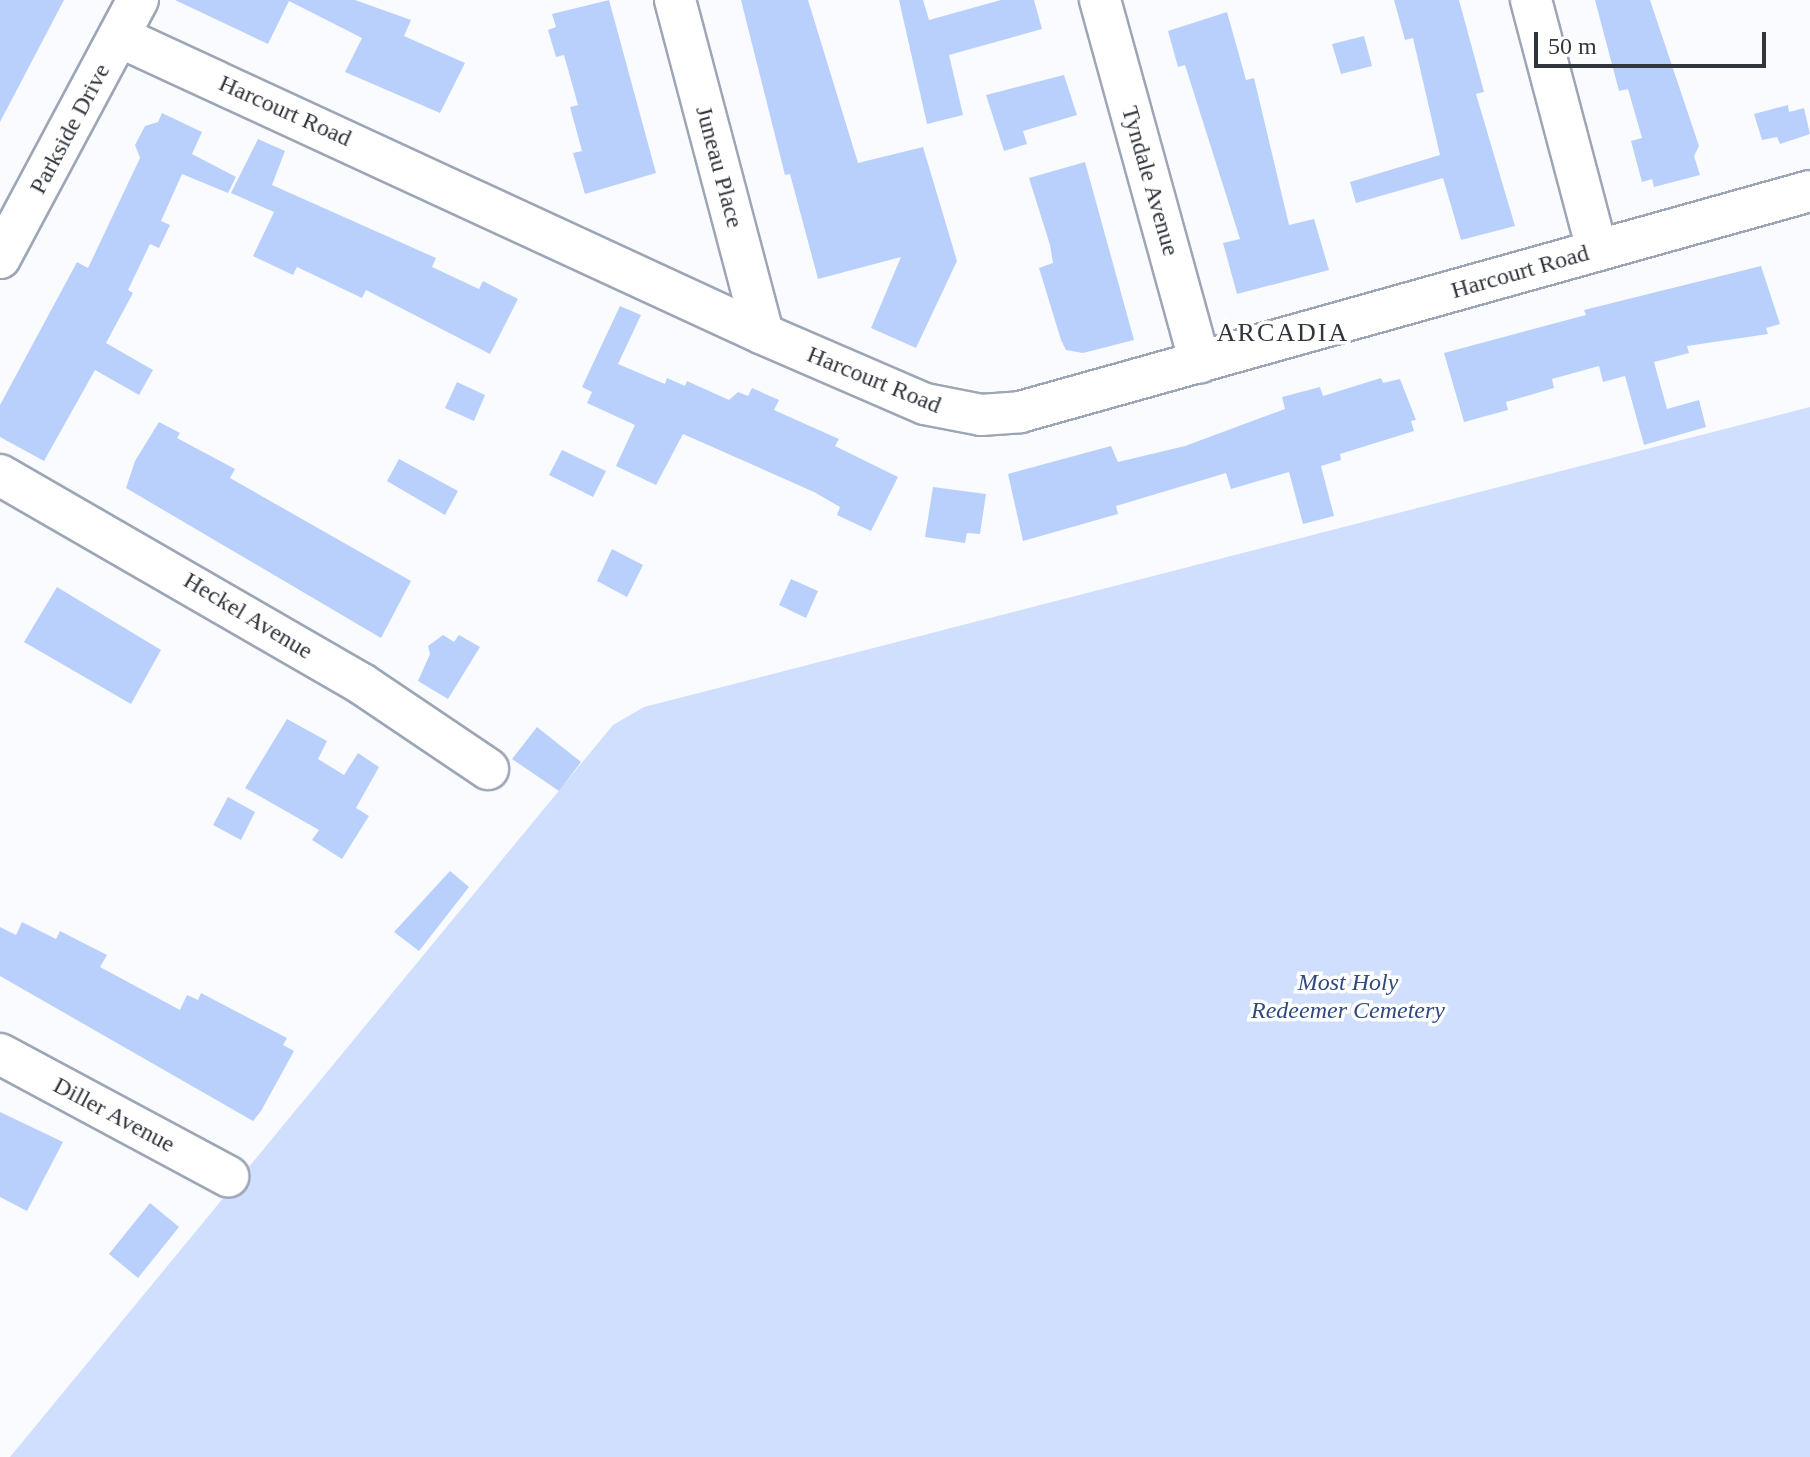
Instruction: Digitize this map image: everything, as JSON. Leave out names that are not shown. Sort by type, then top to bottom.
[{"type":"street","name":"Parkside Drive","points":[[0,258],[138,0]]},
{"type":"street","name":"Juneau Place","points":[[675,0],[763,334]]},
{"type":"street","name":"Tyndale Avenue","points":[[1100,0],[1200,362]]},
{"type":"street","points":[[1531,0],[1597,250]]},
{"type":"street","name":"Harcourt Road","points":[[120,37],[763,334],[925,404],[981,415],[1020,412],[1810,191]]},
{"type":"street","name":"Heckel Avenue","points":[[0,475],[362,684],[488,769]]},
{"type":"street","name":"Diller Avenue","points":[[0,1054],[228,1176]]},
{"type":"green space","name":"Most Holy Redeemer Cemetery","points":[[1810,407],[1810,1457],[10,1457],[613,725],[644,707]]},
{"type":"building","points":[[0,0],[64,0],[0,122]]},
{"type":"building","points":[[175,0],[355,0],[411,20],[404,36],[465,63],[440,113],[345,72],[362,38],[289,1],[268,44]]},
{"type":"building","points":[[609,0],[656,173],[585,194],[573,153],[582,151],[570,107],[578,105],[564,55],[556,57],[548,30],[556,27],[552,14]]},
{"type":"building","points":[[741,0],[808,0],[858,163],[923,147],[957,261],[916,348],[871,328],[901,257],[818,279],[790,174],[785,175]]},
{"type":"building","points":[[899,0],[923,0],[929,20],[1001,0],[1034,0],[1042,29],[949,55],[963,115],[927,124]]},
{"type":"building","points":[[1394,0],[1459,0],[1484,92],[1476,94],[1515,226],[1461,240],[1443,178],[1356,203],[1350,182],[1440,155],[1413,38],[1405,40]]},
{"type":"building","points":[[1595,0],[1650,0],[1699,146],[1694,156],[1700,175],[1654,187],[1652,179],[1642,182],[1631,141],[1642,138],[1628,89],[1619,91]]},
{"type":"building","points":[[1227,12],[1246,80],[1254,78],[1289,225],[1314,219],[1329,270],[1237,294],[1223,243],[1240,239],[1185,65],[1178,67],[1168,31]]},
{"type":"building","points":[[1364,36],[1372,66],[1341,74],[1332,44]]},
{"type":"building","points":[[1064,75],[1077,115],[1023,131],[1027,144],[1004,151],[986,95]]},
{"type":"building","points":[[1788,105],[1789,112],[1804,108],[1810,134],[1780,144],[1777,137],[1762,140],[1754,114]]},
{"type":"building","points":[[162,113],[202,132],[192,154],[236,177],[228,193],[182,174],[161,221],[170,225],[159,248],[150,244],[128,290],[133,293],[106,343],[153,370],[139,395],[95,370],[44,461],[0,437],[0,405],[77,262],[88,268],[140,158],[135,145],[145,126],[158,122]]},
{"type":"building","points":[[258,139],[285,151],[272,185],[436,258],[432,267],[479,289],[483,281],[518,299],[490,354],[366,290],[362,298],[297,267],[293,275],[253,256],[274,212],[231,193]]},
{"type":"building","points":[[1085,162],[1134,340],[1083,353],[1066,350],[1061,340],[1039,268],[1053,263],[1029,178]]},
{"type":"building","points":[[1761,266],[1780,324],[1766,328],[1768,334],[1687,346],[1689,353],[1654,362],[1667,409],[1699,400],[1706,427],[1644,445],[1625,376],[1603,382],[1599,366],[1552,379],[1554,388],[1506,402],[1508,410],[1464,422],[1444,353],[1586,315],[1584,310]]},
{"type":"building","points":[[620,306],[641,315],[618,364],[665,384],[667,378],[685,386],[687,381],[729,400],[738,392],[748,396],[752,388],[779,400],[774,410],[839,439],[835,446],[898,477],[871,531],[837,515],[840,507],[814,492],[683,434],[656,485],[616,466],[635,425],[587,403],[592,392],[582,387]]},
{"type":"building","points":[[1381,378],[1383,383],[1400,379],[1416,420],[1411,421],[1414,431],[1340,454],[1341,460],[1321,466],[1334,516],[1303,524],[1289,472],[1231,489],[1226,473],[1116,506],[1118,514],[1023,541],[1008,474],[1111,446],[1118,462],[1185,446],[1285,409],[1282,397],[1320,387],[1323,396]]},
{"type":"building","points":[[457,382],[485,395],[474,421],[445,408]]},
{"type":"building","points":[[159,422],[180,433],[177,438],[235,469],[230,478],[411,581],[381,638],[126,488],[135,461]]},
{"type":"building","points":[[562,450],[606,471],[593,497],[549,475]]},
{"type":"building","points":[[399,459],[458,491],[445,515],[387,481]]},
{"type":"building","points":[[933,487],[986,494],[980,534],[967,533],[965,543],[925,537]]},
{"type":"building","points":[[612,549],[643,565],[627,597],[597,581]]},
{"type":"building","points":[[791,579],[818,591],[806,618],[779,605]]},
{"type":"building","points":[[57,587],[161,650],[131,704],[24,642]]},
{"type":"building","points":[[443,635],[454,642],[459,635],[480,647],[448,699],[418,681],[430,654],[428,646]]},
{"type":"building","points":[[287,719],[327,741],[318,759],[344,775],[358,753],[379,767],[356,808],[369,816],[342,859],[312,840],[319,830],[245,788]]},
{"type":"building","points":[[537,727],[581,762],[559,791],[512,759]]},
{"type":"building","points":[[228,797],[255,812],[241,840],[213,825]]},
{"type":"building","points":[[450,871],[469,887],[419,951],[394,932]]},
{"type":"building","points":[[22,922],[56,939],[60,931],[107,955],[100,967],[180,1010],[187,995],[198,1000],[201,993],[287,1038],[283,1045],[294,1051],[253,1121],[0,976],[0,927],[16,935]]},
{"type":"building","points":[[0,1112],[63,1142],[27,1211],[0,1197]]},
{"type":"building","points":[[150,1203],[179,1227],[138,1278],[109,1254]]},
{"type":"district","name":"ARCADIA","points":[[1283,333]]}]
